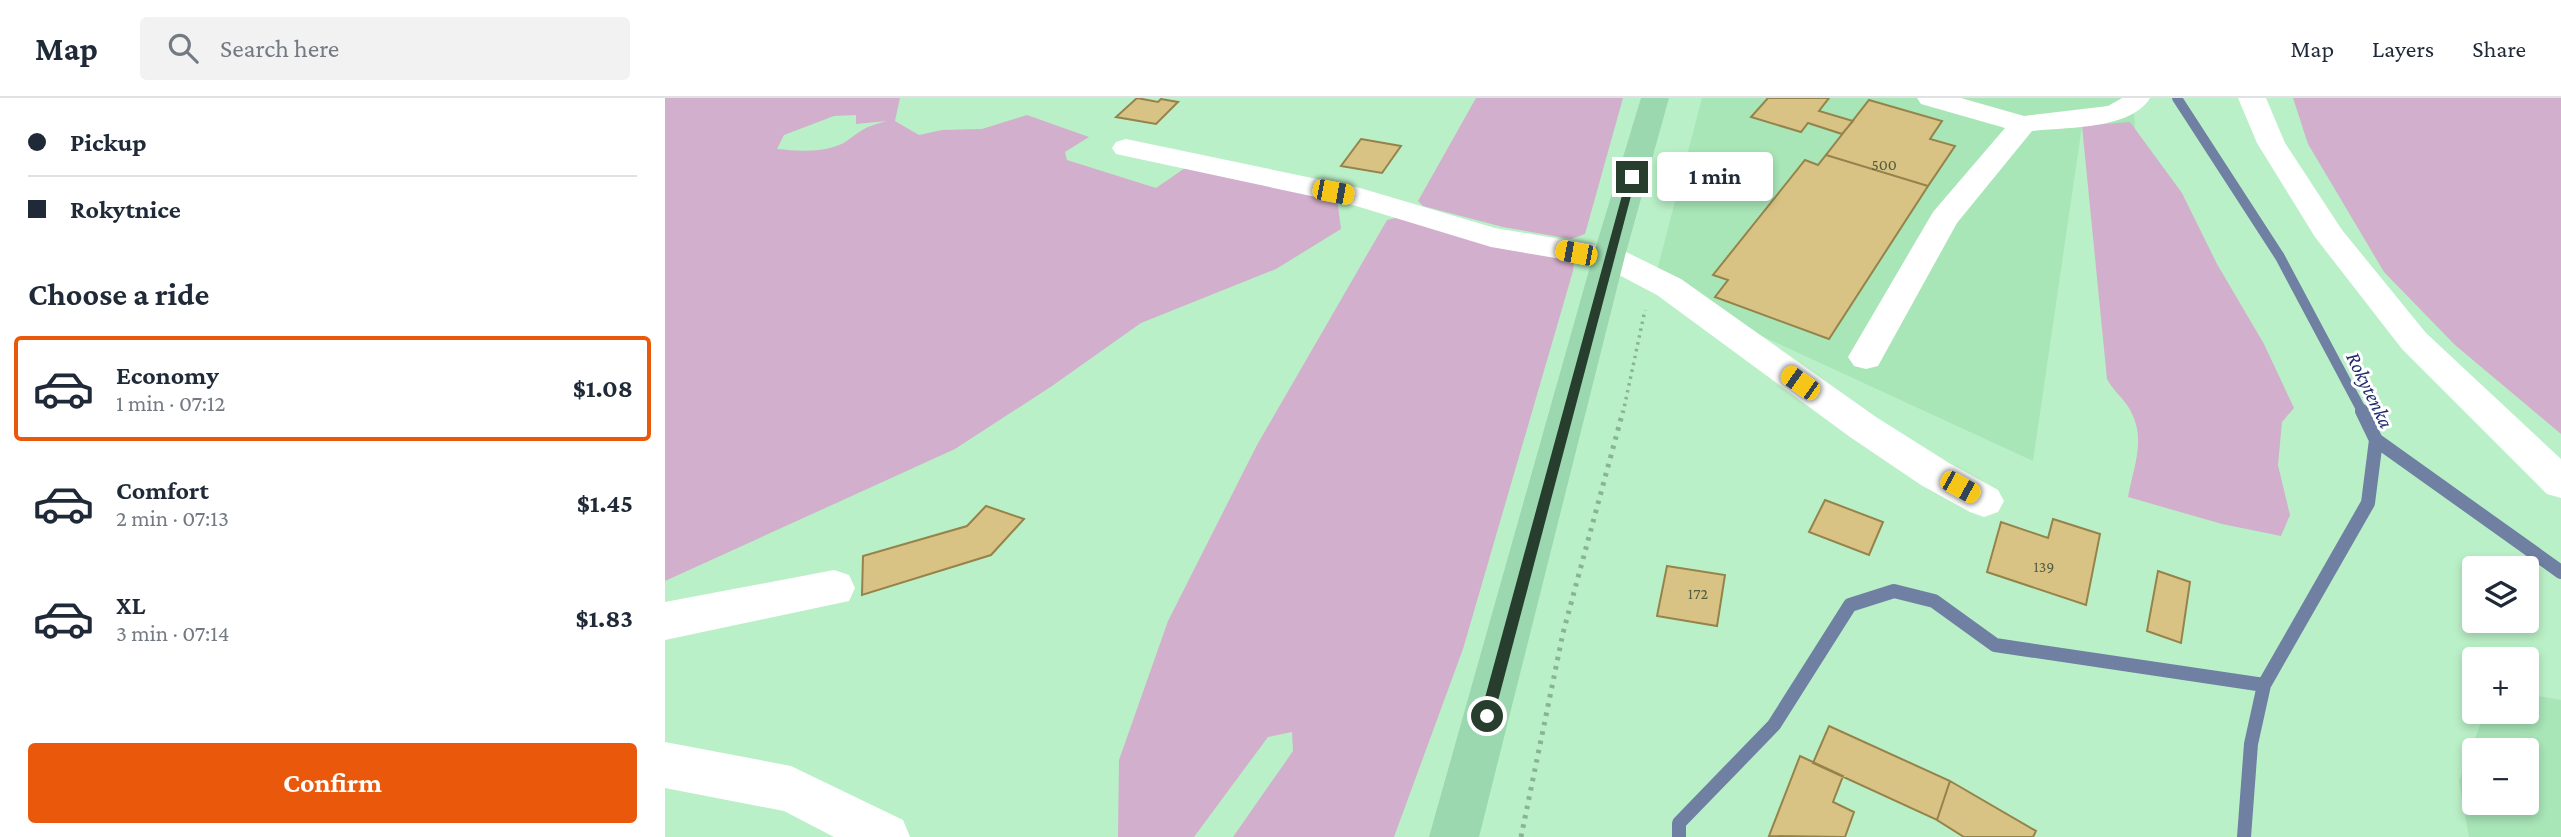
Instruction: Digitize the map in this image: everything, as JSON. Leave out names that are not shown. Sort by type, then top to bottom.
[{"type":"main road","points":[[1454,837],[1609,256],[1655,98]]},
{"type":"street","points":[[1931,98],[2023,124],[2115,113],[2133,103],[2136,98]]},
{"type":"street","points":[[2252,98],[2271,143],[2330,237],[2414,341],[2561,483]]},
{"type":"street","points":[[1866,357],[1944,219],[2023,124]]},
{"type":"street","points":[[1126,148],[1360,197],[1491,237],[1576,253],[1609,256],[1669,287],[1863,427],[1935,474],[1984,501]]},
{"type":"street","points":[[665,621],[834,588]]},
{"type":"street","points":[[665,765],[791,789],[885,837]]},
{"type":"path","points":[[1521,837],[1563,633],[1616,443],[1651,278]]},
{"type":"shaded area","points":[[665,98],[900,98],[895,121],[919,135],[942,130],[982,129],[1027,115],[1089,137],[1065,152],[1067,160],[1156,188],[1185,168],[1337,198],[1341,229],[1276,269],[1141,323],[1052,386],[955,449],[665,581]],"holes":[[[856,115],[856,124],[887,121],[866,128],[832,148],[777,149],[784,135],[834,116]]]},
{"type":"shaded area","points":[[1476,98],[1623,98],[1585,234],[1571,239],[1503,227],[1423,206],[1418,201]]},
{"type":"shaded area","points":[[1702,98],[2133,98],[2135,128],[2082,126],[2033,461],[1653,286]]},
{"type":"shaded area","points":[[2293,98],[2561,98],[2561,434],[2455,345],[2384,272],[2308,144]]},
{"type":"shaded area","points":[[2130,122],[2182,193],[2217,264],[2264,344],[2294,408],[2282,422],[2278,465],[2290,515],[2281,536],[2222,524],[2128,497],[2138,450],[2137,428],[2127,405],[2107,379],[2082,126]]},
{"type":"shaded area","points":[[1396,218],[1574,259],[1573,271],[1463,649],[1394,837],[1233,837],[1293,751],[1292,732],[1268,737],[1194,837],[1118,837],[1119,760],[1168,621],[1257,445],[1387,220]]},
{"type":"shaded area","points":[[2539,696],[2561,700],[2561,837],[2469,837],[2465,815],[2539,815],[2539,738],[2475,738],[2480,724],[2539,724]]},
{"type":"shaded area","points":[[2462,773],[2462,798],[2459,781]]},
{"type":"building","points":[[1137,98],[1178,102],[1156,124],[1116,117]]},
{"type":"building","points":[[1768,98],[1829,98],[1819,111],[1853,121],[1842,134],[1808,123],[1801,132],[1751,117]]},
{"type":"building","points":[[1869,100],[1942,121],[1930,139],[1955,146],[1928,186],[1826,155]]},
{"type":"building","points":[[1361,139],[1401,146],[1382,173],[1341,166]]},
{"type":"building","points":[[1826,155],[1928,186],[1829,339],[1715,297],[1728,280],[1713,275],[1805,160],[1818,165]]},
{"type":"building","points":[[1825,500],[1883,522],[1869,555],[1809,532]]},
{"type":"building","points":[[986,506],[1024,519],[991,555],[862,595],[863,556],[967,526]]},
{"type":"building","points":[[2053,519],[2100,534],[2086,605],[1987,572],[2001,522],[2048,538]]},
{"type":"building","points":[[1667,566],[1725,575],[1717,626],[1657,616]]},
{"type":"building","points":[[2158,571],[2190,582],[2181,643],[2147,631]]},
{"type":"building","points":[[1829,726],[1950,781],[1937,820],[1813,763]]},
{"type":"building","points":[[1800,756],[1843,776],[1833,802],[1854,812],[1845,837],[1769,836]]},
{"type":"building","points":[[1950,781],[2036,831],[2033,837],[1964,837],[1937,820]]},
{"type":"waterway","name":"Rokytenka","points":[[2177,98],[2280,257],[2363,412]]},
{"type":"waterway","name":"Rokytenka","points":[[2363,412],[2376,440]]},
{"type":"waterway","name":"Rokytenka","points":[[2264,685],[2368,503],[2376,440]]},
{"type":"waterway","points":[[2376,440],[2561,572]]},
{"type":"waterway","points":[[1679,837],[1679,823],[1774,725],[1850,605],[1894,591],[1934,601],[1995,645],[2264,685]]},
{"type":"waterway","name":"Rokytenka","points":[[2244,837],[2251,744],[2264,685]]},
{"type":"route","points":[[1487,716],[1632,177]]}]
